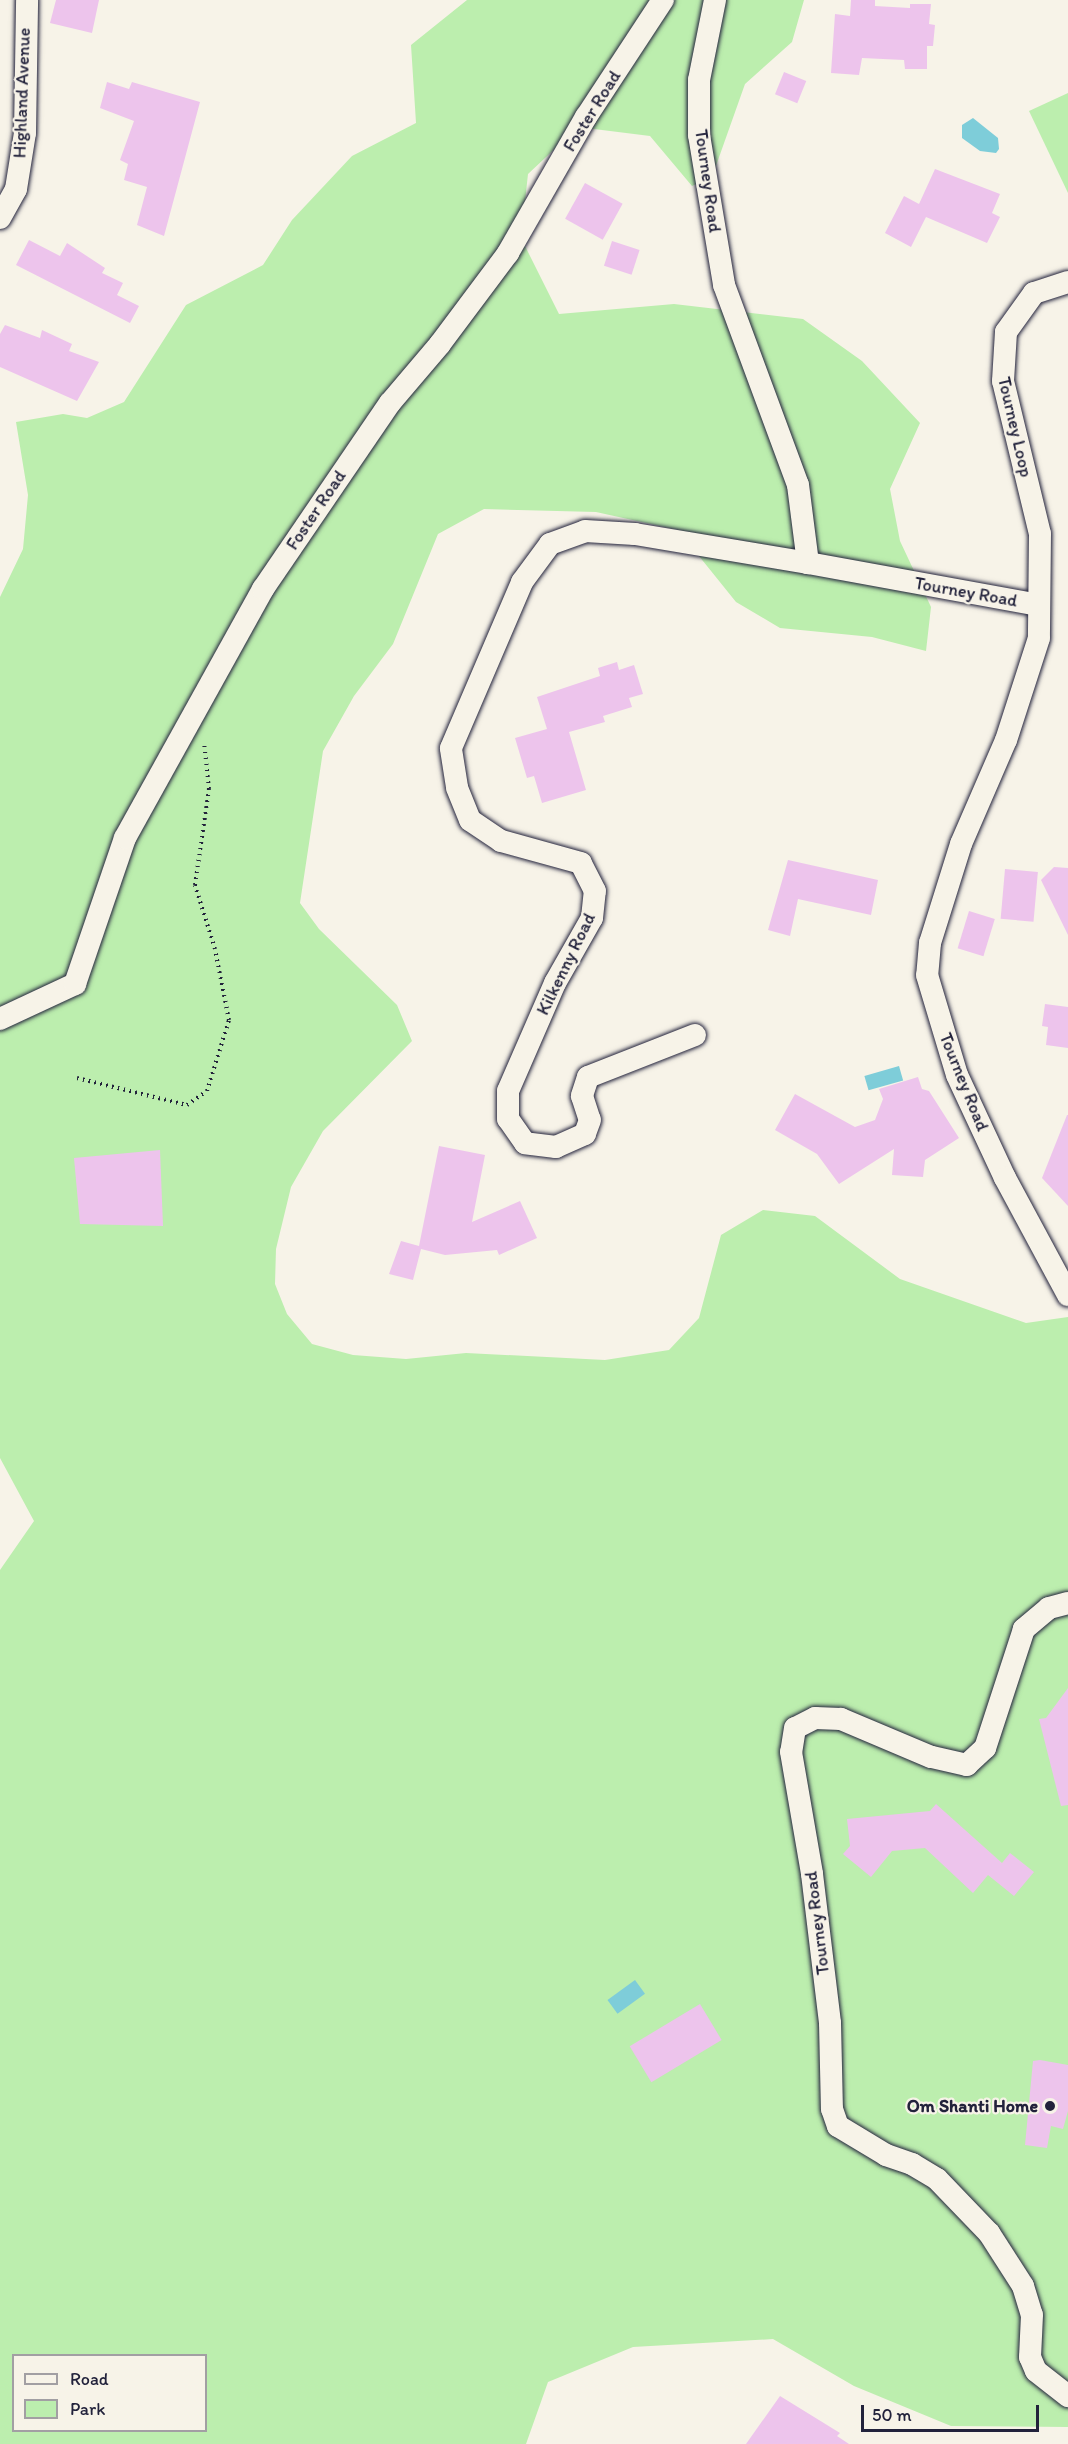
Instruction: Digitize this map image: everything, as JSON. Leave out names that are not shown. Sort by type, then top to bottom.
[{"type":"street","name":"Highland Avenue","points":[[0,218],[16,189],[25,133],[27,0]]},
{"type":"street","name":"Foster Road","points":[[0,1019],[75,984],[125,838],[263,589],[390,403],[440,344],[508,253],[586,117],[663,0]]},
{"type":"street","name":"Tourney Road","points":[[715,0],[699,80],[699,135],[704,169],[724,285],[798,485],[808,563],[1038,605],[1039,638],[1006,740],[961,844],[930,943],[927,975],[957,1075],[1005,1178],[1068,1295]]},
{"type":"street","name":"Tourney Loop","points":[[1038,605],[1040,534],[1003,381],[1001,358],[1005,332],[1020,308],[1034,293],[1068,282]]},
{"type":"street","name":"Kilkenny Road","points":[[695,1035],[588,1077],[582,1096],[590,1120],[585,1134],[556,1147],[525,1143],[508,1119],[508,1091],[555,982],[592,918],[595,891],[580,863],[501,841],[470,820],[457,787],[452,748],[522,582],[550,544],[585,531],[634,534],[808,563]]},
{"type":"street","name":"Tourney Road","points":[[1068,1603],[1049,1608],[1024,1629],[985,1748],[968,1765],[931,1757],[841,1719],[814,1718],[795,1728],[791,1752],[795,1790],[812,1874],[830,2023],[832,2109],[838,2126],[886,2156],[912,2164],[937,2179],[989,2233],[1023,2286],[1032,2315],[1030,2357],[1036,2371],[1068,2396]]},
{"type":"path","points":[[77,1078],[187,1105],[207,1091],[229,1020],[215,949],[195,885],[209,789],[200,706]]},
{"type":"green space","points":[[467,0],[804,0],[792,42],[745,84],[712,177],[692,186],[650,136],[578,127],[528,174],[521,238],[559,314],[674,304],[803,319],[862,361],[920,423],[890,489],[900,541],[931,607],[926,651],[872,637],[780,628],[736,602],[678,530],[596,512],[484,509],[438,534],[393,644],[354,696],[323,751],[300,903],[319,929],[397,1005],[412,1041],[323,1131],[291,1187],[276,1249],[275,1284],[287,1314],[312,1344],[353,1355],[406,1359],[466,1353],[605,1360],[669,1350],[699,1318],[721,1235],[763,1210],[815,1216],[900,1279],[1026,1323],[1068,1317],[1068,2427],[951,2426],[854,2386],[773,2339],[633,2347],[548,2382],[526,2444],[0,2444],[0,1570],[34,1521],[0,1458],[0,597],[23,549],[28,495],[16,422],[63,414],[87,418],[124,402],[186,305],[263,265],[292,220],[352,156],[416,123],[411,45]]},
{"type":"green space","points":[[1068,93],[1068,193],[1029,111]]},
{"type":"water","points":[[973,118],[998,138],[999,149],[996,153],[980,151],[962,138],[962,125]]},
{"type":"water","points":[[899,1066],[903,1080],[869,1090],[864,1076]]},
{"type":"water","points":[[635,1980],[645,1994],[617,2014],[607,2000]]},
{"type":"building","points":[[56,0],[99,0],[92,33],[50,23]]},
{"type":"building","points":[[851,0],[875,0],[875,6],[910,8],[910,4],[931,4],[929,24],[935,25],[933,46],[927,46],[927,69],[905,69],[904,60],[862,58],[859,75],[831,73],[835,14],[850,16]]},
{"type":"building","points":[[784,72],[806,81],[797,103],[775,94]]},
{"type":"building","points":[[107,82],[129,89],[132,82],[200,102],[164,236],[137,225],[147,187],[124,180],[128,164],[120,160],[134,121],[100,108]]},
{"type":"building","points":[[935,169],[1000,194],[992,213],[1000,217],[987,243],[926,217],[911,247],[885,233],[904,196],[919,204]]},
{"type":"building","points":[[585,183],[623,204],[603,240],[565,219]]},
{"type":"building","points":[[29,240],[60,256],[67,243],[105,268],[102,273],[123,283],[117,295],[139,306],[130,323],[16,265]]},
{"type":"building","points":[[612,241],[640,250],[632,275],[604,266]]},
{"type":"building","points":[[5,325],[40,338],[42,330],[72,344],[69,351],[99,362],[77,401],[0,367],[0,334]]},
{"type":"building","points":[[617,662],[619,670],[634,665],[643,694],[629,698],[632,707],[603,716],[605,722],[569,732],[586,790],[542,803],[534,776],[527,778],[515,738],[547,729],[537,697],[600,676],[598,668]]},
{"type":"building","points":[[788,860],[878,880],[871,915],[798,899],[790,936],[768,930]]},
{"type":"building","points":[[1054,867],[1068,868],[1068,935],[1041,880]]},
{"type":"building","points":[[1005,869],[1038,872],[1034,922],[1001,919]]},
{"type":"building","points":[[969,911],[995,919],[983,956],[958,948]]},
{"type":"building","points":[[1045,1004],[1068,1007],[1068,1048],[1046,1045],[1048,1027],[1042,1026]]},
{"type":"building","points":[[918,1077],[922,1089],[929,1091],[959,1138],[925,1160],[923,1177],[892,1175],[894,1149],[839,1184],[817,1154],[775,1130],[795,1094],[855,1127],[875,1120],[883,1099],[879,1089]]},
{"type":"building","points":[[1068,1115],[1068,1206],[1042,1178]]},
{"type":"building","points":[[439,1146],[485,1155],[472,1222],[520,1201],[537,1238],[499,1255],[497,1250],[445,1255],[421,1249],[413,1280],[389,1274],[401,1241],[419,1246]]},
{"type":"building","points":[[160,1150],[163,1226],[80,1224],[74,1158]]},
{"type":"building","points":[[1068,1688],[1068,1805],[1061,1806],[1039,1719],[1046,1718]]},
{"type":"building","points":[[936,1804],[1002,1863],[1010,1853],[1034,1872],[1014,1896],[988,1875],[973,1893],[925,1848],[892,1851],[871,1877],[843,1854],[850,1846],[847,1819],[930,1811]]},
{"type":"building","points":[[700,2004],[722,2040],[651,2082],[630,2046]]},
{"type":"building","name":"Om Shanti Home","points":[[1033,2061],[1068,2065],[1068,2111],[1063,2129],[1051,2126],[1047,2148],[1025,2145]]},
{"type":"building","points":[[780,2396],[840,2433],[837,2436],[849,2444],[746,2444]]},
{"type":"place","name":"Om Shanti Home","points":[[1050,2106]]}]
